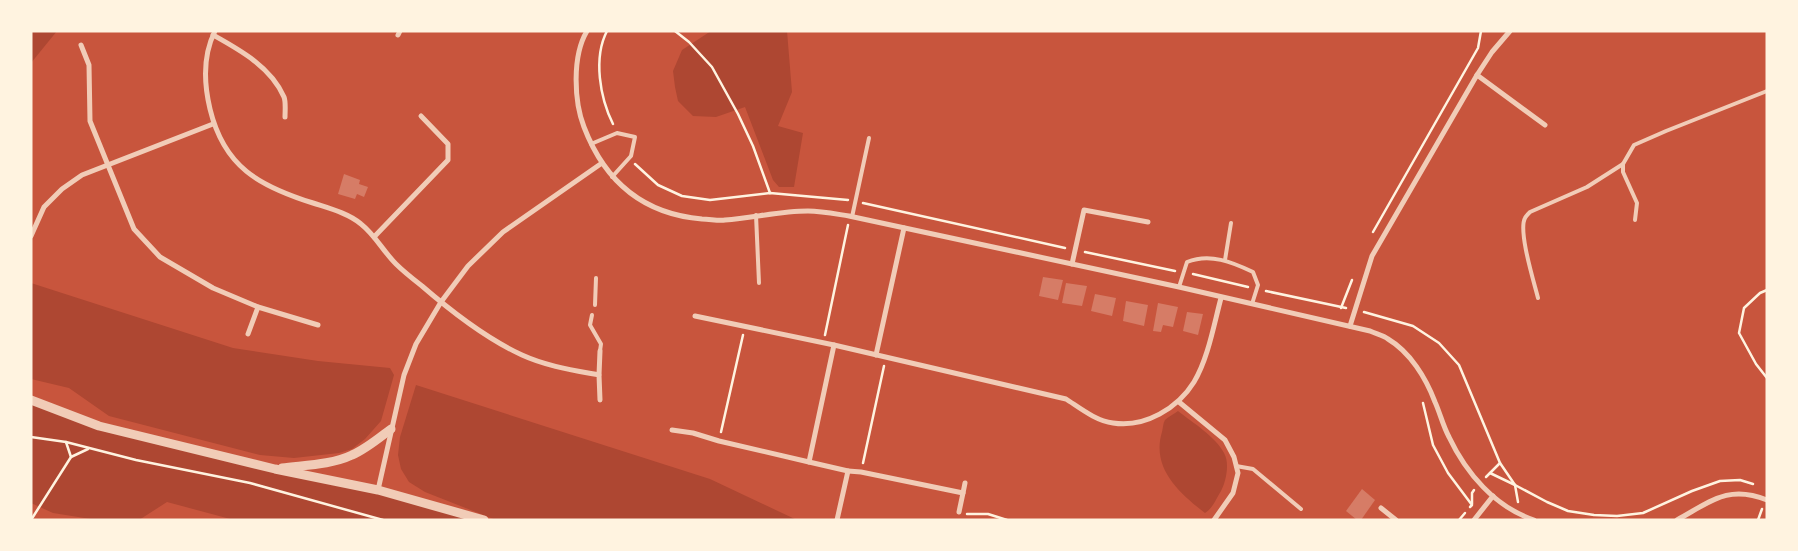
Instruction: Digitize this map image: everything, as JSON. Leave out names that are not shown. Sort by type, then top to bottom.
[{"type":"street","points":[[587,31],[577,65],[576,86],[578,105],[591,144],[602,163],[612,176],[642,203],[682,217],[724,220],[756,215],[809,211],[851,216],[1350,326],[1388,338],[1405,352],[1422,374],[1449,437],[1465,464],[1480,484],[1514,511],[1534,520]]},
{"type":"street","points":[[1350,326],[1372,256],[1477,75],[1492,52],[1510,31]]},
{"type":"street","points":[[285,117],[285,98],[268,74],[245,53],[214,33],[205,66],[206,95],[214,124],[226,150],[243,169],[267,186],[292,197],[336,210],[360,223],[396,264],[440,302],[486,335],[522,355],[558,368],[599,375]]},
{"type":"street","points":[[81,45],[89,65],[90,121],[134,229],[160,257],[213,288],[258,307],[318,325]]},
{"type":"street","points":[[1477,75],[1545,124]]},
{"type":"street","points":[[374,237],[448,160],[448,144],[421,116]]},
{"type":"street","points":[[31,236],[44,207],[62,189],[82,175],[214,124]]},
{"type":"street","points":[[378,490],[404,375],[416,344],[440,302],[468,266],[503,232],[602,163]]},
{"type":"street","points":[[1072,264],[1084,210],[1148,222]]},
{"type":"street","points":[[876,355],[904,228]]},
{"type":"street","points":[[695,316],[834,345],[1066,399],[1093,416],[1113,423],[1138,423],[1153,418],[1179,402],[1195,381],[1207,350],[1221,298]]},
{"type":"street","points":[[248,334],[258,307]]},
{"type":"street","points":[[809,462],[834,345]]},
{"type":"street","points":[[600,351],[600,400]]},
{"type":"street","points":[[31,400],[99,426],[275,469],[378,490],[484,520]]},
{"type":"street","points":[[1179,402],[1225,440],[1234,456],[1238,474],[1233,493],[1214,520]]},
{"type":"street","points":[[275,469],[332,462],[351,456],[370,445],[391,429]]},
{"type":"street","points":[[672,430],[693,433],[718,441],[848,471],[963,493]]},
{"type":"street","points":[[837,520],[848,471]]},
{"type":"street","points":[[959,512],[966,483]]},
{"type":"street","points":[[1677,520],[1722,496],[1738,492],[1752,494],[1767,500]]},
{"type":"street","points":[[1474,520],[1493,496]]},
{"type":"street","points":[[1381,508],[1396,520]]},
{"type":"lane","points":[[1538,298],[1524,242],[1524,219],[1530,212],[1587,187],[1623,164],[1634,145],[1767,91]]},
{"type":"lane","points":[[591,144],[618,133],[635,137],[631,156],[612,176]]},
{"type":"lane","points":[[851,216],[869,138]]},
{"type":"lane","points":[[1623,164],[1623,172],[1637,203],[1635,220]]},
{"type":"lane","points":[[756,215],[759,283]]},
{"type":"lane","points":[[1226,260],[1231,223]]},
{"type":"lane","points":[[1179,288],[1187,262],[1198,258],[1226,260],[1252,272],[1258,285],[1252,304]]},
{"type":"lane","points":[[595,305],[596,278]]},
{"type":"lane","points":[[592,315],[590,325],[600,344],[600,351]]},
{"type":"lane","points":[[1236,466],[1253,469],[1301,509]]},
{"type":"path","points":[[607,31],[603,40],[599,68],[611,120],[618,133]]},
{"type":"path","points":[[631,156],[638,168],[658,185],[682,196],[710,200],[770,193],[753,146],[712,67],[689,42],[675,31]]},
{"type":"path","points":[[823,343],[851,216]]},
{"type":"path","points":[[1767,290],[1744,308],[1739,333],[1756,364],[1767,378]]},
{"type":"path","points":[[718,441],[745,327]]},
{"type":"path","points":[[861,472],[886,357]]},
{"type":"path","points":[[1422,399],[1433,445],[1448,474],[1472,505]]},
{"type":"path","points":[[31,438],[66,442],[136,460],[250,483],[383,520]]},
{"type":"path","points":[[66,442],[71,457]]},
{"type":"path","points":[[31,520],[71,457],[88,448]]},
{"type":"path","points":[[1500,463],[1515,485],[1519,501],[1514,511]]},
{"type":"path","points":[[1490,474],[1568,511],[1617,516],[1643,512],[1720,481],[1740,480],[1758,485]]},
{"type":"path","points":[[959,512],[988,514],[1007,520]]},
{"type":"shaded area","points":[[31,31],[57,31],[31,63]]},
{"type":"shaded area","points":[[711,31],[787,31],[792,92],[778,126],[803,133],[794,187],[779,187],[773,180],[745,107],[716,117],[693,116],[678,101],[673,71],[682,50]]},
{"type":"shaded area","points":[[31,283],[233,348],[318,361],[390,368],[394,375],[381,421],[365,439],[352,449],[339,453],[294,458],[260,455],[109,416],[69,388],[31,379]]},
{"type":"shaded area","points":[[416,385],[710,479],[797,520],[496,520],[425,492],[409,482],[401,469],[398,455],[400,437]]},
{"type":"shaded area","points":[[31,400],[99,426],[484,520],[234,520],[167,502],[139,520],[97,520],[53,513],[31,503]]},
{"type":"shaded area","points":[[1178,411],[1209,435],[1226,457],[1227,472],[1223,487],[1212,506],[1205,513],[1177,488],[1164,468],[1160,457],[1164,421]]},
{"type":"building","points":[[344,174],[360,180],[359,184],[368,187],[364,197],[357,194],[355,199],[338,194]]},
{"type":"building","points":[[1043,277],[1063,280],[1058,300],[1039,296]]},
{"type":"building","points":[[1066,283],[1087,286],[1082,306],[1062,303]]},
{"type":"building","points":[[1095,294],[1116,298],[1112,316],[1091,311]]},
{"type":"building","points":[[1126,301],[1148,305],[1144,326],[1123,321]]},
{"type":"building","points":[[1158,303],[1178,307],[1173,327],[1163,325],[1161,332],[1153,331]]},
{"type":"building","points":[[1187,312],[1203,314],[1198,335],[1183,331]]},
{"type":"building","points":[[1362,489],[1375,500],[1361,520],[1357,520],[1346,511]]}]
